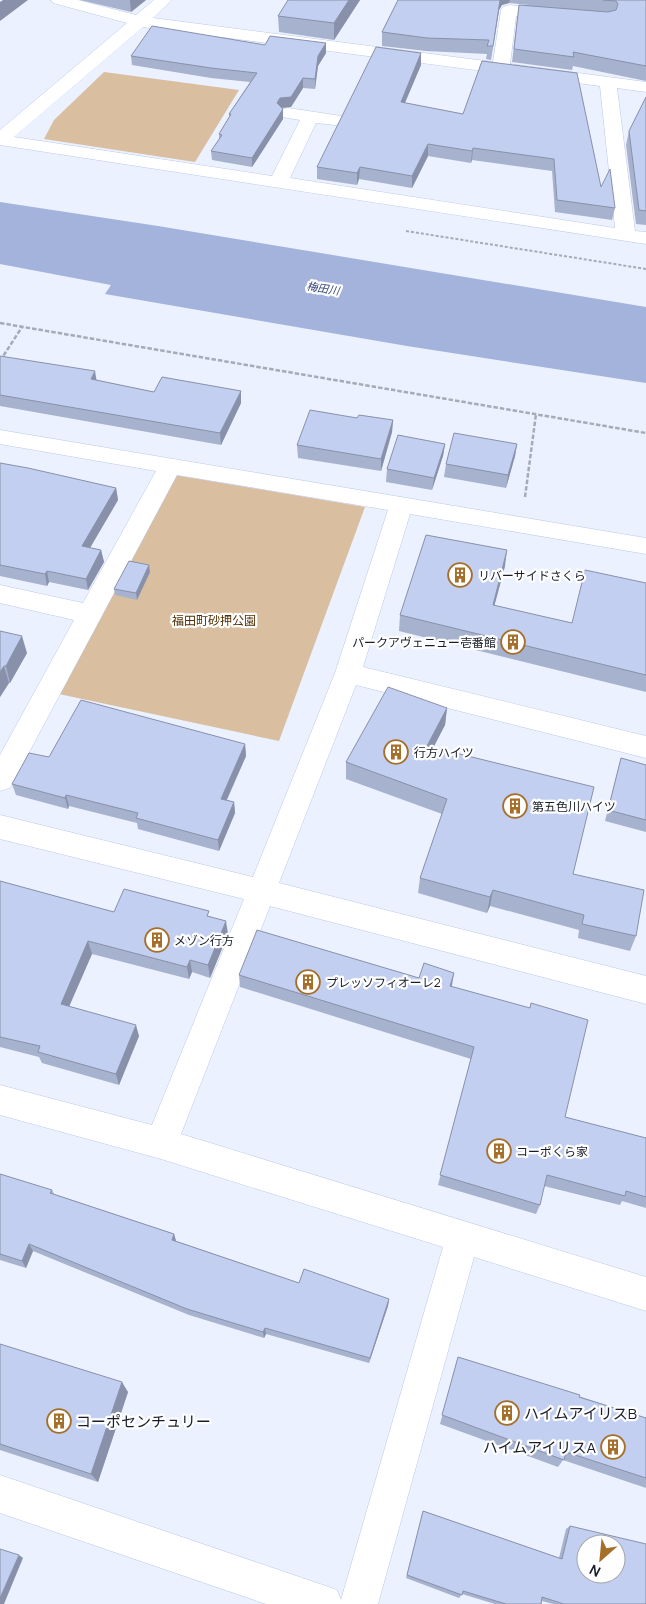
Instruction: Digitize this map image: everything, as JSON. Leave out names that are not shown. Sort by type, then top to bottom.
[{"type":"street","points":[[59,0],[138,21],[646,87]]},
{"type":"street","points":[[0,139],[164,0]]},
{"type":"street","points":[[501,68],[508,10],[567,16]]},
{"type":"street","points":[[608,82],[626,235]]},
{"type":"street","points":[[288,114],[335,120]]},
{"type":"street","points":[[278,183],[310,117]]},
{"type":"street","points":[[0,139],[646,238]]},
{"type":"street","points":[[0,437],[646,546]]},
{"type":"street","points":[[0,780],[170,465]]},
{"type":"street","points":[[161,1143],[348,673],[401,505]]},
{"type":"street","points":[[0,594],[90,614]]},
{"type":"street","points":[[348,673],[646,747]]},
{"type":"street","points":[[0,827],[261,891],[646,990]]},
{"type":"street","points":[[0,1100],[161,1143],[646,1294]]},
{"type":"street","points":[[359,1604],[462,1238]]},
{"type":"street","points":[[0,1494],[322,1604]]},
{"type":"path","points":[[0,323],[646,433]]},
{"type":"path","points":[[0,361],[22,327]]},
{"type":"path","points":[[522,525],[536,414]]},
{"type":"green space","points":[[104,72],[239,90],[195,162],[44,139],[54,120]]},
{"type":"green space","name":"福田町砂押公園","points":[[175,475],[365,507],[279,741],[59,694]]},
{"type":"water","name":"梅田川","points":[[0,202],[158,226],[646,307],[646,383],[407,346],[105,294],[111,285],[0,264]]},
{"type":"building","points":[[288,0],[349,0],[334,23],[278,16]]},
{"type":"building","points":[[398,0],[500,0],[493,46],[487,46],[489,40],[427,38],[382,32]]},
{"type":"building","points":[[603,0],[646,0],[646,66],[573,52],[574,57],[514,49],[519,5],[608,12],[616,10],[618,4],[616,1]]},
{"type":"building","points":[[152,26],[265,45],[270,36],[326,43],[318,56],[315,79],[303,78],[291,97],[280,98],[277,103],[283,109],[252,158],[211,151],[222,135],[219,134],[231,114],[229,114],[257,73],[131,56]]},
{"type":"building","points":[[376,47],[421,53],[401,102],[463,114],[482,61],[577,73],[601,187],[610,169],[615,208],[557,200],[554,159],[473,148],[472,151],[428,144],[412,176],[360,167],[357,173],[317,167]]},
{"type":"building","points":[[646,97],[646,211],[639,210],[629,131]]},
{"type":"building","points":[[0,356],[95,371],[91,379],[154,392],[162,377],[241,391],[220,433],[0,395]]},
{"type":"building","points":[[310,410],[357,418],[359,415],[393,420],[381,459],[297,445]]},
{"type":"building","points":[[454,433],[517,444],[508,475],[446,464]]},
{"type":"building","points":[[398,435],[445,444],[434,478],[387,469]]},
{"type":"building","points":[[0,463],[116,488],[82,546],[101,550],[86,579],[47,571],[45,574],[0,565]]},
{"type":"building","points":[[426,535],[507,550],[493,605],[572,623],[585,570],[646,583],[646,675],[400,615]]},
{"type":"building","points":[[129,561],[149,565],[136,593],[114,589]]},
{"type":"building","points":[[0,631],[22,636],[6,666],[0,672]]},
{"type":"building","points":[[388,687],[447,708],[427,746],[594,787],[573,874],[644,890],[636,936],[582,924],[584,915],[493,890],[490,897],[420,878],[447,799],[346,762]]},
{"type":"building","points":[[81,700],[245,744],[221,799],[234,802],[218,840],[136,818],[138,813],[66,795],[65,798],[12,784],[29,753],[49,757]]},
{"type":"building","points":[[621,758],[646,765],[646,820],[608,810]]},
{"type":"building","points":[[0,881],[114,912],[124,889],[209,911],[207,916],[226,921],[208,965],[190,960],[187,967],[88,941],[61,1004],[136,1025],[116,1074],[38,1052],[40,1046],[0,1037]]},
{"type":"building","points":[[257,930],[419,978],[424,963],[454,973],[450,986],[530,1008],[531,1003],[588,1020],[565,1117],[646,1138],[646,1197],[626,1191],[625,1196],[547,1175],[540,1205],[440,1175],[474,1047],[239,975]]},
{"type":"building","points":[[0,1174],[52,1190],[50,1193],[174,1234],[172,1240],[299,1283],[304,1269],[389,1299],[370,1358],[265,1328],[263,1332],[187,1309],[29,1244],[22,1261],[0,1254]]},
{"type":"building","name":"コーポセンチュリー","points":[[0,1344],[122,1382],[91,1474],[0,1444]]},
{"type":"building","points":[[458,1357],[580,1395],[579,1397],[646,1418],[646,1478],[566,1452],[564,1460],[442,1415]]},
{"type":"building","points":[[423,1511],[562,1559],[570,1526],[604,1534],[576,1534],[576,1584],[626,1584],[626,1539],[646,1544],[646,1604],[564,1604],[542,1597],[541,1604],[506,1604],[463,1591],[462,1595],[407,1575]]},
{"type":"building","points":[[0,1549],[19,1555],[0,1598]]},
{"type":"place","name":"リバーサイドさくら","points":[[460,575]]},
{"type":"place","name":"パークアヴェニュー壱番館","points":[[513,642]]},
{"type":"place","name":"行方ハイツ","points":[[396,752]]},
{"type":"place","name":"第五色川ハイツ","points":[[515,806]]},
{"type":"place","name":"メゾン行方","points":[[157,940]]},
{"type":"place","name":"プレッソフィオーレ2","points":[[308,982]]},
{"type":"place","name":"コーポくら家","points":[[499,1151]]},
{"type":"place","name":"ハイムアイリスB","points":[[507,1413]]},
{"type":"place","name":"コーポセンチュリー","points":[[59,1421]]},
{"type":"place","name":"ハイムアイリスA","points":[[613,1447]]}]
